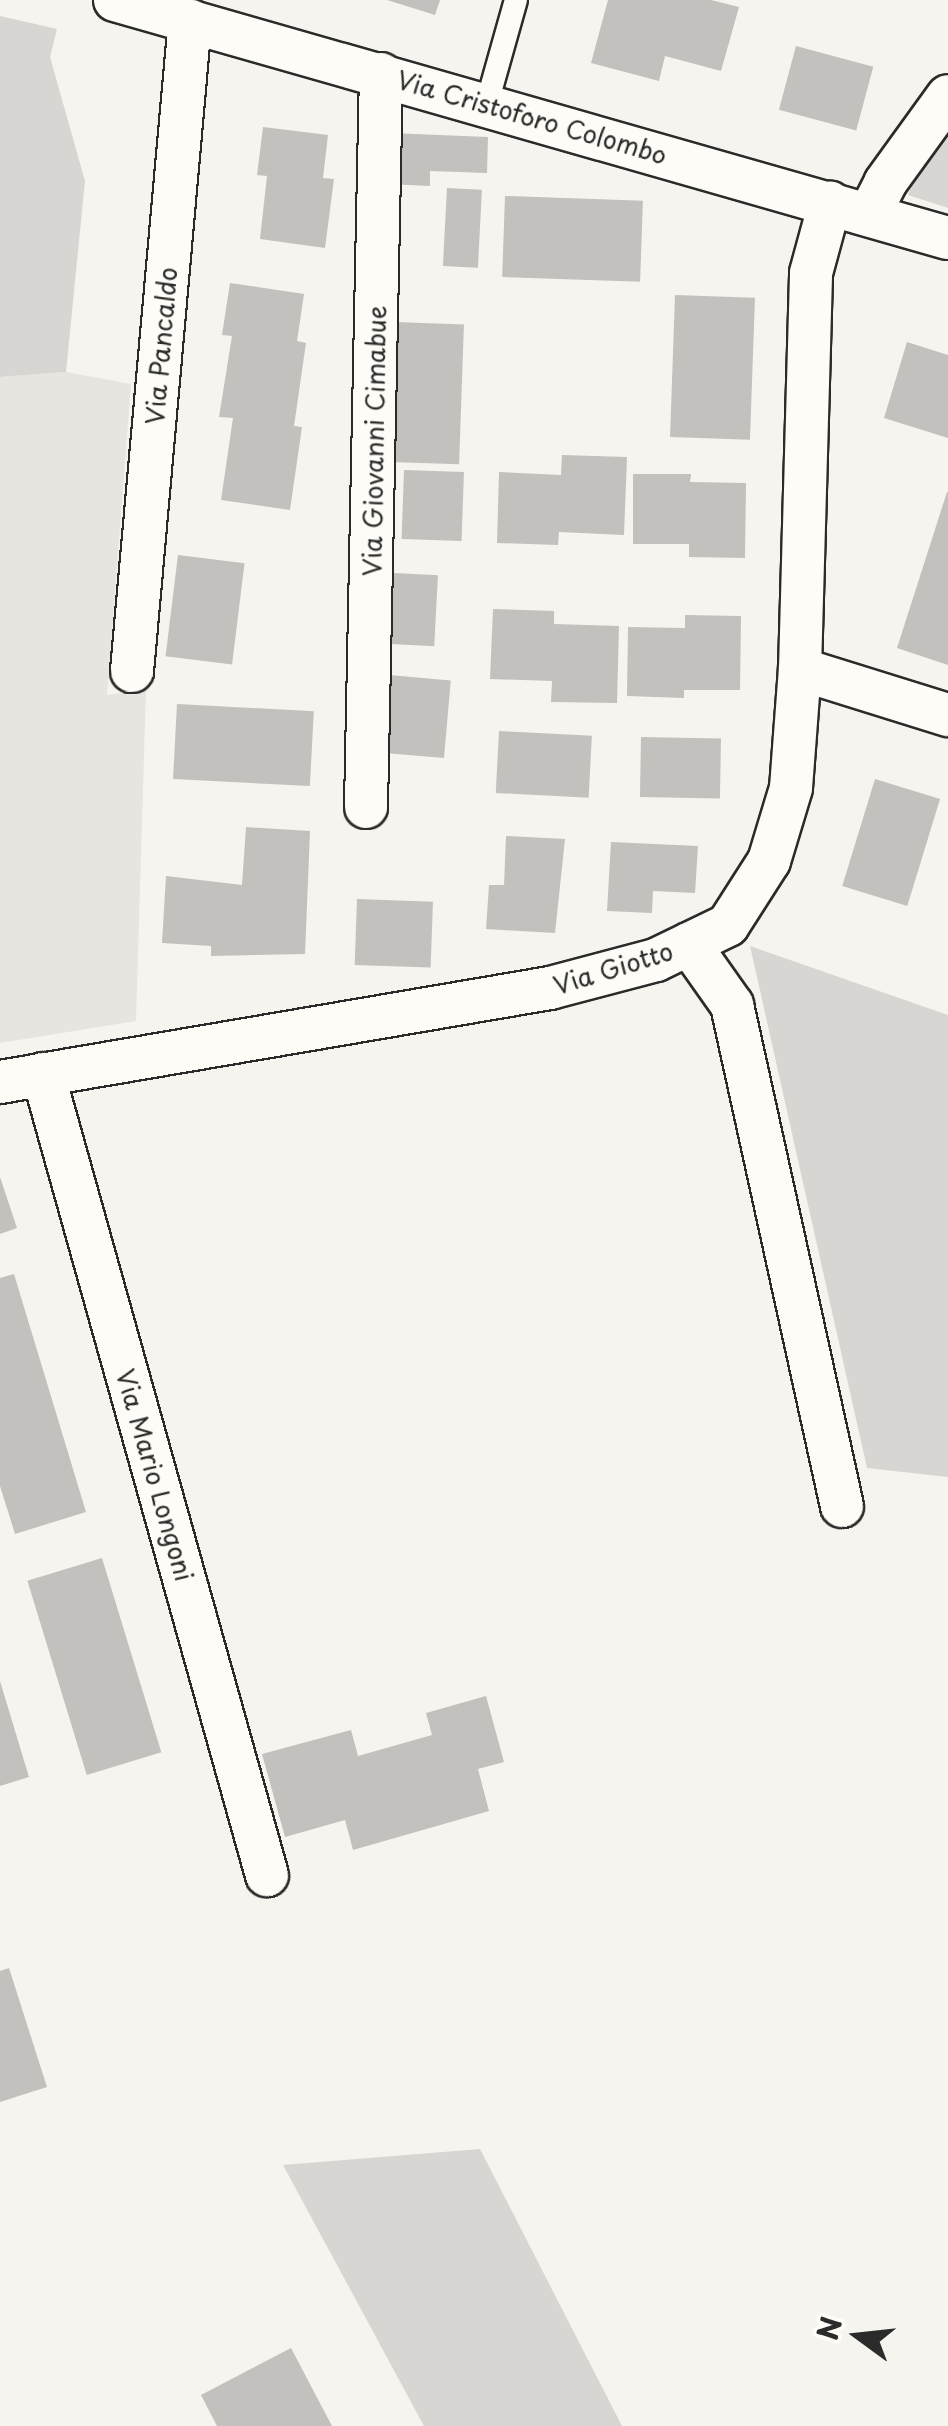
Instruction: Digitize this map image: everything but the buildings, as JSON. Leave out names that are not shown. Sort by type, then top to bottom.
[{"type":"street","name":"Via Cristoforo Colombo","points":[[115,0],[948,238]]},
{"type":"street","name":"Via Pancaldo","points":[[132,671],[190,21]]},
{"type":"street","name":"Via Giovanni Cimabue","points":[[366,807],[382,74]]},
{"type":"street","name":"Via Giotto","points":[[0,1082],[550,988],[656,960],[728,926],[769,861],[790,788],[800,669],[811,274],[850,209],[885,182],[948,96]]},
{"type":"street","points":[[800,669],[948,715]]},
{"type":"street","points":[[689,944],[732,1004],[842,1506]]},
{"type":"street","name":"Via Mario Longoni","points":[[42,1074],[267,1875]]},
{"type":"lane","points":[[486,103],[516,0]]},
{"type":"shaded area","points":[[0,16],[57,29],[50,57],[85,181],[66,372],[0,377]]},
{"type":"shaded area","points":[[948,123],[948,208],[908,195],[918,166]]},
{"type":"shaded area","points":[[66,372],[131,384],[107,695],[146,690],[136,1021],[0,1043],[0,377]]},
{"type":"shaded area","points":[[750,946],[948,1015],[948,1477],[867,1468]]},
{"type":"shaded area","points":[[480,2149],[622,2426],[424,2426],[283,2165]]}]
